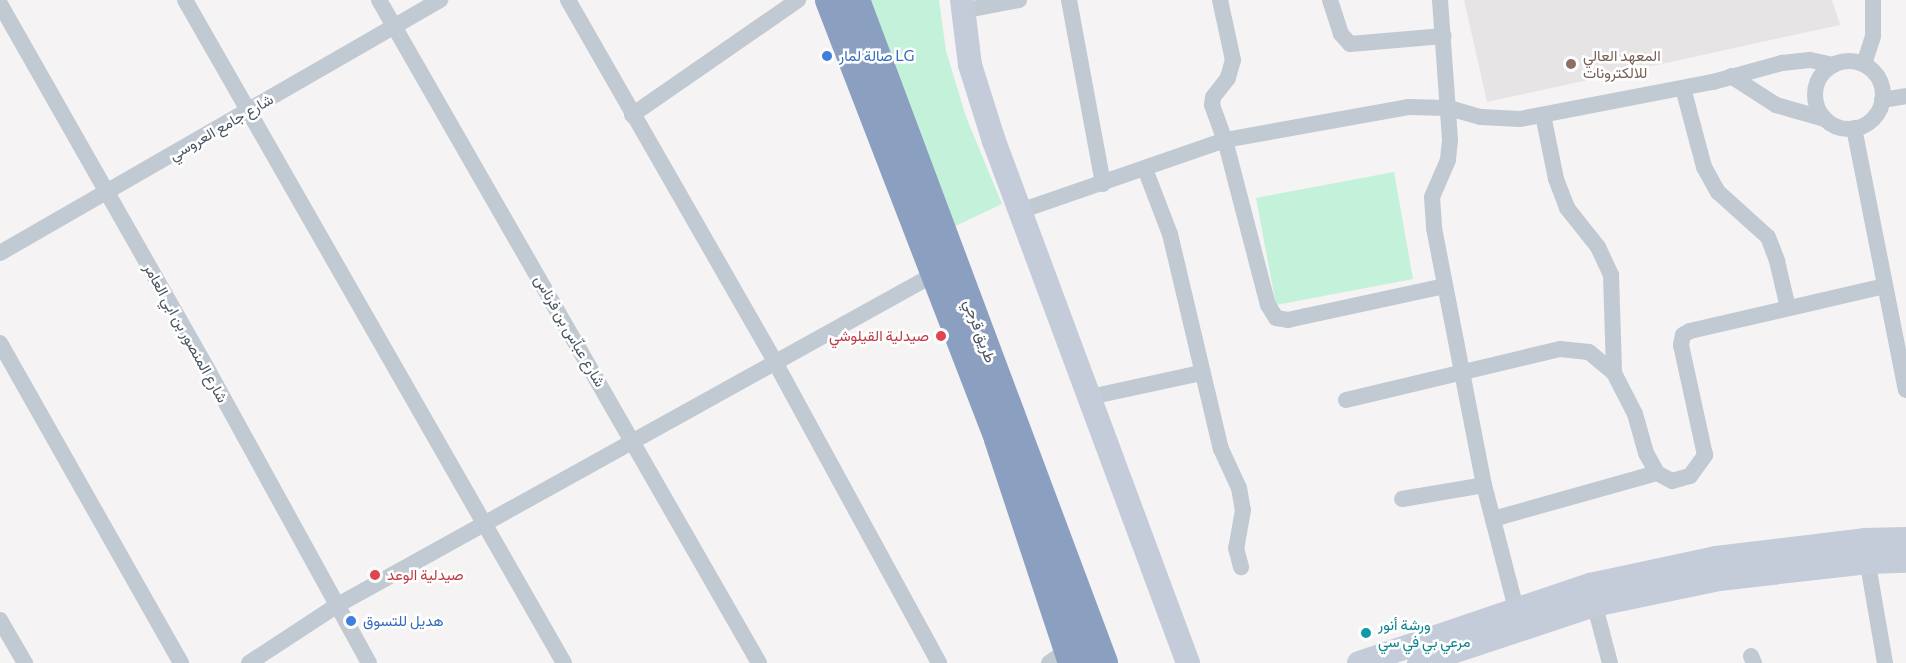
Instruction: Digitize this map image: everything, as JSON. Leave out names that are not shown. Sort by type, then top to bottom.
[{"type":"highway","name":"طريق قرجي","points":[[830,0],[945,268],[1103,663]]},
{"type":"highway","name":"طريق قرجي","points":[[855,0],[945,268],[999,439],[1063,659]]},
{"type":"street","points":[[184,0],[564,663]]},
{"type":"street","name":"شارع عباّس بن فرناس","points":[[379,0],[421,69],[759,663]]},
{"type":"street","name":"شارع جامع العروسي","points":[[0,253],[108,193],[440,0]]},
{"type":"street","points":[[568,0],[775,362],[939,663]]},
{"type":"street","points":[[632,115],[798,0]]},
{"type":"street","points":[[1019,0],[962,6],[970,65],[994,141],[1190,659]]},
{"type":"street","points":[[1069,0],[1102,184]]},
{"type":"street","points":[[1220,0],[1233,60],[1228,78],[1213,97],[1212,105],[1225,140],[1268,305],[1276,318],[1288,320],[1445,286]]},
{"type":"street","points":[[1330,0],[1341,34],[1350,44],[1444,36]]},
{"type":"street","points":[[1440,0],[1449,108],[1448,160],[1432,197],[1434,228],[1484,485],[1518,619]]},
{"type":"street","points":[[1864,64],[1873,36],[1873,0]]},
{"type":"street","name":"شارع المنصور بن ابي العامر","points":[[0,4],[108,193],[369,663]]},
{"type":"street","points":[[1020,211],[1225,140],[1408,107],[1449,108],[1481,117],[1520,119],[1683,88],[1797,60],[1833,65]]},
{"type":"street","points":[[1731,76],[1776,105],[1825,119],[1834,126],[1854,128],[1873,119],[1882,100],[1879,79],[1864,64],[1843,61],[1824,71],[1815,90],[1815,100],[1825,119]]},
{"type":"street","points":[[1683,88],[1704,167],[1718,192],[1768,237],[1777,261],[1788,308]]},
{"type":"street","points":[[1882,100],[1906,96]]},
{"type":"street","points":[[1543,115],[1556,180],[1567,208],[1598,247],[1611,275],[1614,373]]},
{"type":"street","points":[[1854,128],[1906,390]]},
{"type":"street","points":[[1145,169],[1170,234],[1201,373],[1221,449],[1239,488],[1243,510],[1236,548],[1241,567]]},
{"type":"street","points":[[249,663],[336,606],[945,268]]},
{"type":"street","points":[[1346,400],[1560,349],[1589,352],[1614,373],[1635,414],[1646,453],[1657,473],[1672,481],[1690,476],[1705,455],[1681,345],[1683,335],[1690,331],[1885,286]]},
{"type":"street","points":[[0,343],[181,663]]},
{"type":"street","points":[[1090,397],[1201,373]]},
{"type":"street","points":[[1493,519],[1657,473]]},
{"type":"street","points":[[1402,499],[1484,485]]},
{"type":"street","points":[[1359,663],[1592,596],[1719,579],[1866,551],[1906,538]]},
{"type":"street","points":[[1866,551],[1906,561]]},
{"type":"street","points":[[1866,551],[1885,663]]},
{"type":"street","points":[[1592,596],[1610,663]]},
{"type":"street","points":[[1419,663],[1518,619]]},
{"type":"street","points":[[0,620],[25,663]]},
{"type":"shaded area","name":"المعهد العالي للالكترونات","points":[[1464,0],[1832,0],[1840,25],[1487,102]]},
{"type":"green space","points":[[867,0],[939,0],[946,51],[966,117],[1002,204],[951,228]]},
{"type":"green space","points":[[1394,172],[1413,279],[1276,305],[1256,198]]},
{"type":"place","name":"صالة لمار LG","points":[[827,56]]},
{"type":"place","name":"المعهد العالي للالكترونات","points":[[1571,64]]},
{"type":"place","name":"صيدلية القيلوشي","points":[[941,336]]},
{"type":"place","name":"صيدلية الوعد","points":[[375,575]]},
{"type":"place","name":"هديل للتسوق","points":[[351,621]]},
{"type":"place","name":"ورشة أنور مرعي بي في سي","points":[[1366,633]]}]
